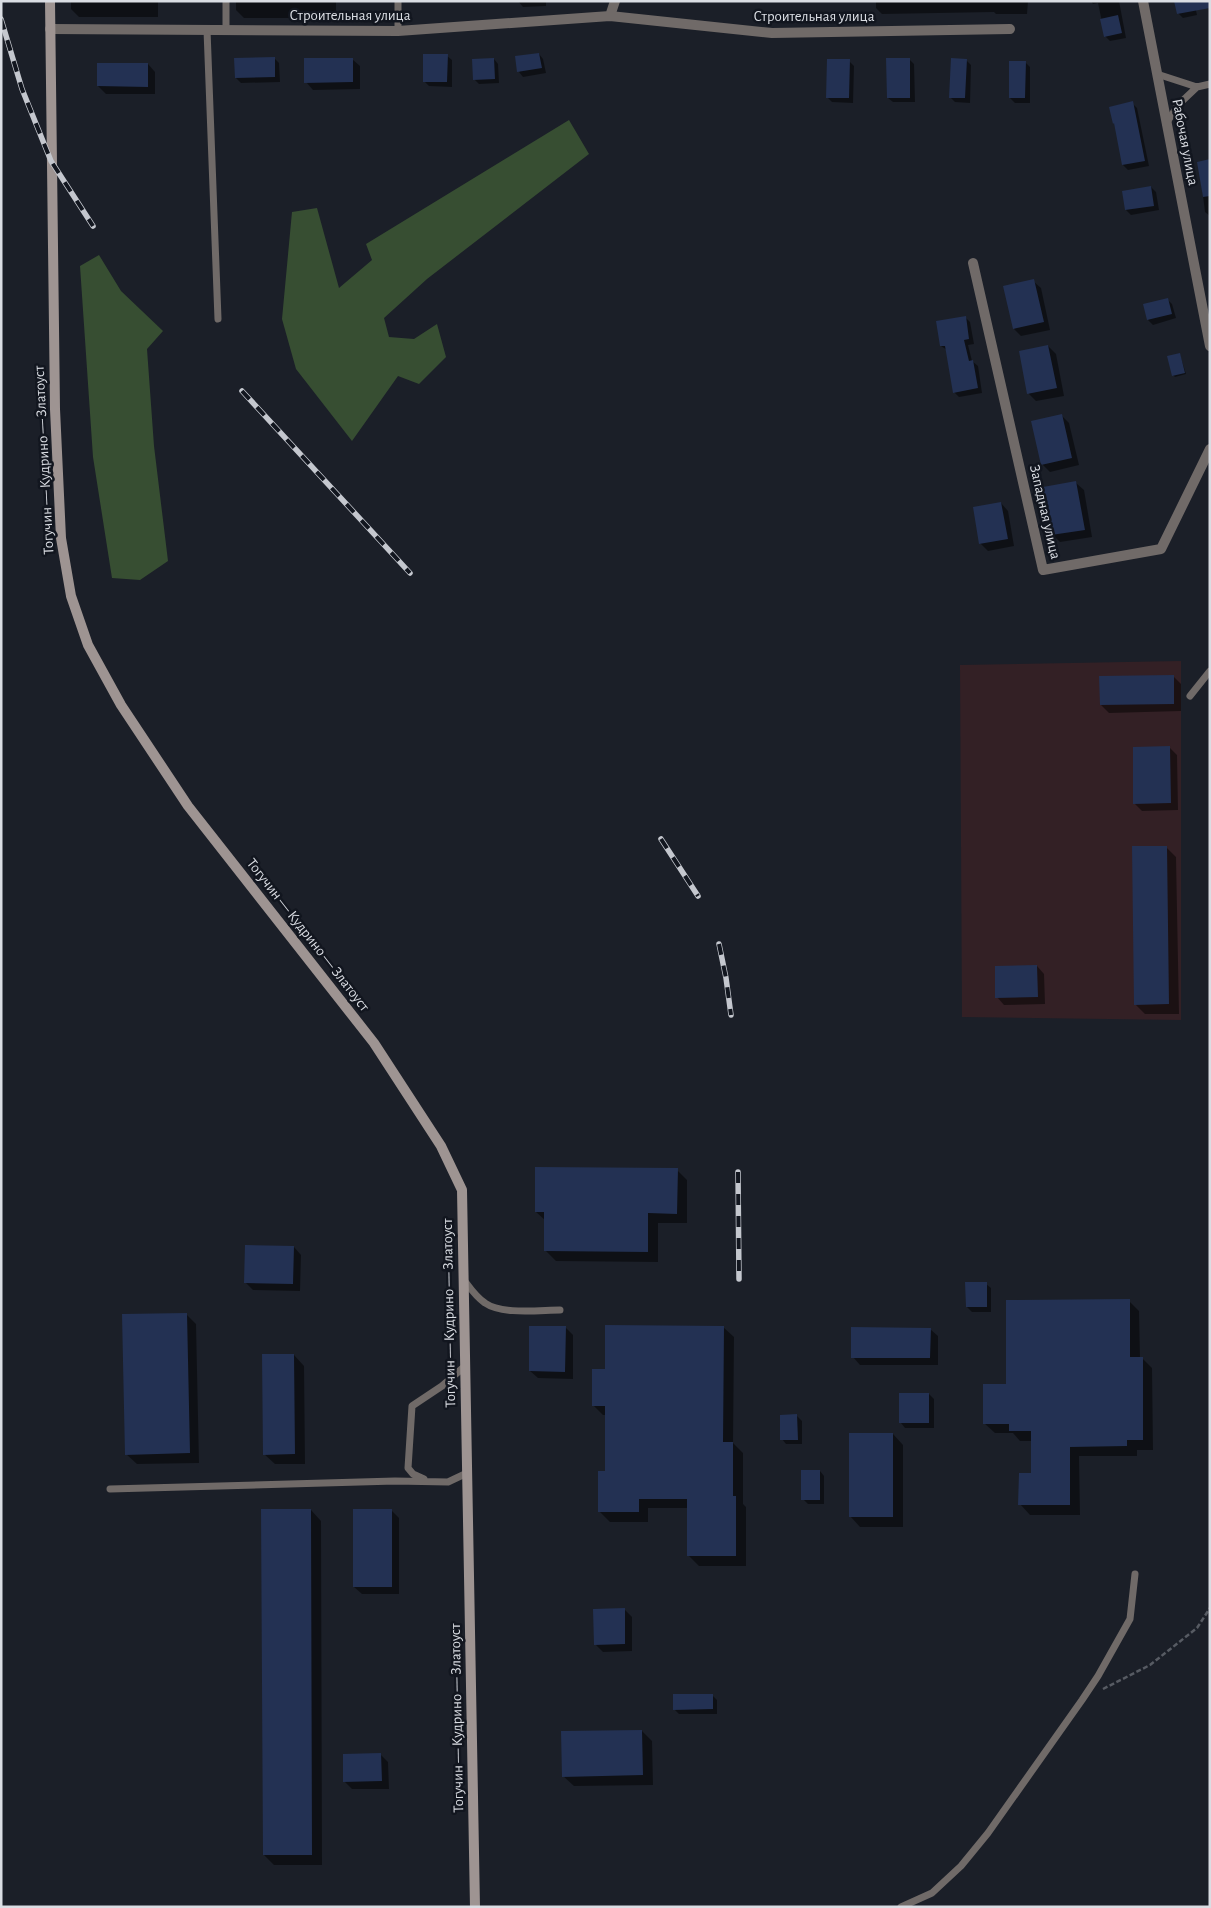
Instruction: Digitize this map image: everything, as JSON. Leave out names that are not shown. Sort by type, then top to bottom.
[{"type":"street","name":"Тогучин — Кудрино — Златоуст","points":[[50,1],[55,409],[61,538],[71,596],[88,645],[120,706],[182,798],[374,1043],[441,1146],[462,1190],[475,1907]]},
{"type":"street","points":[[610,16],[615,1]]},
{"type":"street","name":"Рабочая улица","points":[[1143,1],[1210,346]]},
{"type":"street","name":"Строительная улица","points":[[50,29],[398,31],[610,16],[772,33],[1010,30]]},
{"type":"street","name":"Западная улица","points":[[973,263],[1043,570],[1161,549],[1210,449]]},
{"type":"lane","points":[[226,1],[226,30]]},
{"type":"lane","points":[[398,1],[398,31]]},
{"type":"lane","points":[[207,30],[218,319]]},
{"type":"lane","points":[[1157,74],[1197,87]]},
{"type":"lane","points":[[1166,124],[1178,105],[1197,87],[1210,84]]},
{"type":"lane","points":[[1190,696],[1210,671]]},
{"type":"lane","points":[[464,1280],[473,1293],[486,1304],[499,1309],[560,1310]]},
{"type":"lane","points":[[429,1481],[413,1474],[408,1468],[412,1406],[442,1386],[465,1366]]},
{"type":"lane","points":[[110,1489],[448,1482],[467,1473]]},
{"type":"lane","points":[[901,1907],[932,1894],[961,1866],[988,1832],[1082,1700],[1098,1676],[1130,1619],[1135,1574]]},
{"type":"path","points":[[1082,1700],[1150,1665],[1197,1628],[1210,1608]]},
{"type":"shaded area","points":[[1181,661],[1181,1020],[962,1017],[960,665]]},
{"type":"green space","points":[[569,120],[589,154],[427,279],[384,318],[389,337],[414,339],[437,324],[446,357],[419,384],[398,376],[352,441],[296,369],[282,319],[292,212],[317,208],[339,288],[372,260],[366,244]]},
{"type":"green space","points":[[99,255],[121,291],[163,331],[147,349],[154,446],[168,561],[140,580],[112,578],[93,457],[80,266]]},
{"type":"building","points":[[1174,1],[1210,1],[1210,8],[1177,14]]},
{"type":"building","points":[[1118,15],[1122,33],[1104,37],[1100,19]]},
{"type":"building","points":[[539,53],[542,68],[517,72],[515,56]]},
{"type":"building","points":[[423,54],[448,54],[447,82],[423,82]]},
{"type":"building","points":[[275,57],[275,77],[235,78],[234,58]]},
{"type":"building","points":[[304,58],[353,58],[353,82],[304,83]]},
{"type":"building","points":[[494,58],[495,79],[473,80],[472,59]]},
{"type":"building","points":[[886,58],[910,58],[910,98],[887,98]]},
{"type":"building","points":[[951,58],[967,59],[965,98],[949,98]]},
{"type":"building","points":[[827,59],[850,59],[849,98],[826,98]]},
{"type":"building","points":[[1009,61],[1026,61],[1025,98],[1009,98]]},
{"type":"building","points":[[97,63],[148,63],[148,87],[97,86]]},
{"type":"building","points":[[1133,101],[1145,161],[1122,165],[1109,107]]},
{"type":"building","points":[[1210,159],[1210,196],[1203,197],[1197,162]]},
{"type":"building","points":[[1151,186],[1154,206],[1125,210],[1122,191]]},
{"type":"building","points":[[1034,279],[1044,322],[1013,329],[1003,286]]},
{"type":"building","points":[[1168,298],[1172,314],[1147,320],[1143,304]]},
{"type":"building","points":[[966,316],[969,339],[964,340],[969,361],[973,360],[978,388],[953,393],[945,346],[940,346],[936,321]]},
{"type":"building","points":[[1048,345],[1057,388],[1027,394],[1019,351]]},
{"type":"building","points":[[1180,353],[1185,373],[1172,376],[1167,356]]},
{"type":"building","points":[[1062,414],[1072,458],[1041,465],[1031,421]]},
{"type":"building","points":[[1076,481],[1085,530],[1051,535],[1043,487]]},
{"type":"building","points":[[1001,502],[1008,539],[979,544],[973,507]]},
{"type":"building","points":[[1174,675],[1174,704],[1100,705],[1099,676]]},
{"type":"building","points":[[1170,746],[1171,803],[1133,804],[1133,747]]},
{"type":"building","points":[[1132,846],[1167,846],[1169,1004],[1134,1005]]},
{"type":"building","points":[[1037,965],[1038,997],[995,998],[995,966]]},
{"type":"building","points":[[535,1167],[678,1168],[677,1214],[648,1213],[648,1252],[544,1251],[544,1212],[535,1212]]},
{"type":"building","points":[[245,1245],[294,1246],[293,1284],[244,1283]]},
{"type":"building","points":[[965,1282],[987,1282],[987,1307],[966,1307]]},
{"type":"building","points":[[1130,1299],[1130,1357],[1143,1357],[1143,1440],[1127,1440],[1127,1446],[1070,1447],[1070,1505],[1018,1505],[1019,1473],[1031,1473],[1031,1431],[1009,1431],[1009,1424],[983,1424],[983,1384],[1006,1384],[1006,1300]]},
{"type":"building","points":[[187,1313],[190,1453],[125,1455],[122,1314]]},
{"type":"building","points":[[605,1325],[724,1326],[723,1442],[733,1442],[733,1496],[736,1496],[736,1556],[687,1556],[687,1499],[639,1499],[639,1512],[598,1512],[598,1471],[605,1471],[605,1406],[592,1406],[592,1369],[605,1369]]},
{"type":"building","points":[[529,1326],[566,1326],[565,1372],[529,1371]]},
{"type":"building","points":[[851,1327],[931,1328],[930,1358],[851,1358]]},
{"type":"building","points":[[262,1354],[294,1354],[295,1454],[263,1455]]},
{"type":"building","points":[[899,1393],[929,1393],[929,1423],[899,1423]]},
{"type":"building","points":[[797,1414],[798,1440],[780,1440],[780,1415]]},
{"type":"building","points":[[849,1433],[893,1433],[893,1517],[849,1517]]},
{"type":"building","points":[[801,1470],[820,1470],[820,1500],[801,1500]]},
{"type":"building","points":[[261,1509],[311,1509],[312,1855],[263,1855]]},
{"type":"building","points":[[353,1509],[392,1509],[392,1587],[353,1587]]},
{"type":"building","points":[[625,1608],[625,1644],[594,1645],[593,1609]]},
{"type":"building","points":[[673,1694],[713,1694],[713,1709],[673,1710]]},
{"type":"building","points":[[642,1730],[643,1775],[562,1777],[561,1731]]},
{"type":"building","points":[[381,1753],[382,1781],[343,1782],[343,1754]]},
{"type":"railway","points":[[1,19],[22,89],[51,161],[93,226]]},
{"type":"railway","points":[[242,391],[410,573]]},
{"type":"railway","points":[[661,839],[698,896]]},
{"type":"railway","points":[[719,944],[731,1015]]},
{"type":"railway","points":[[738,1172],[739,1279]]}]
